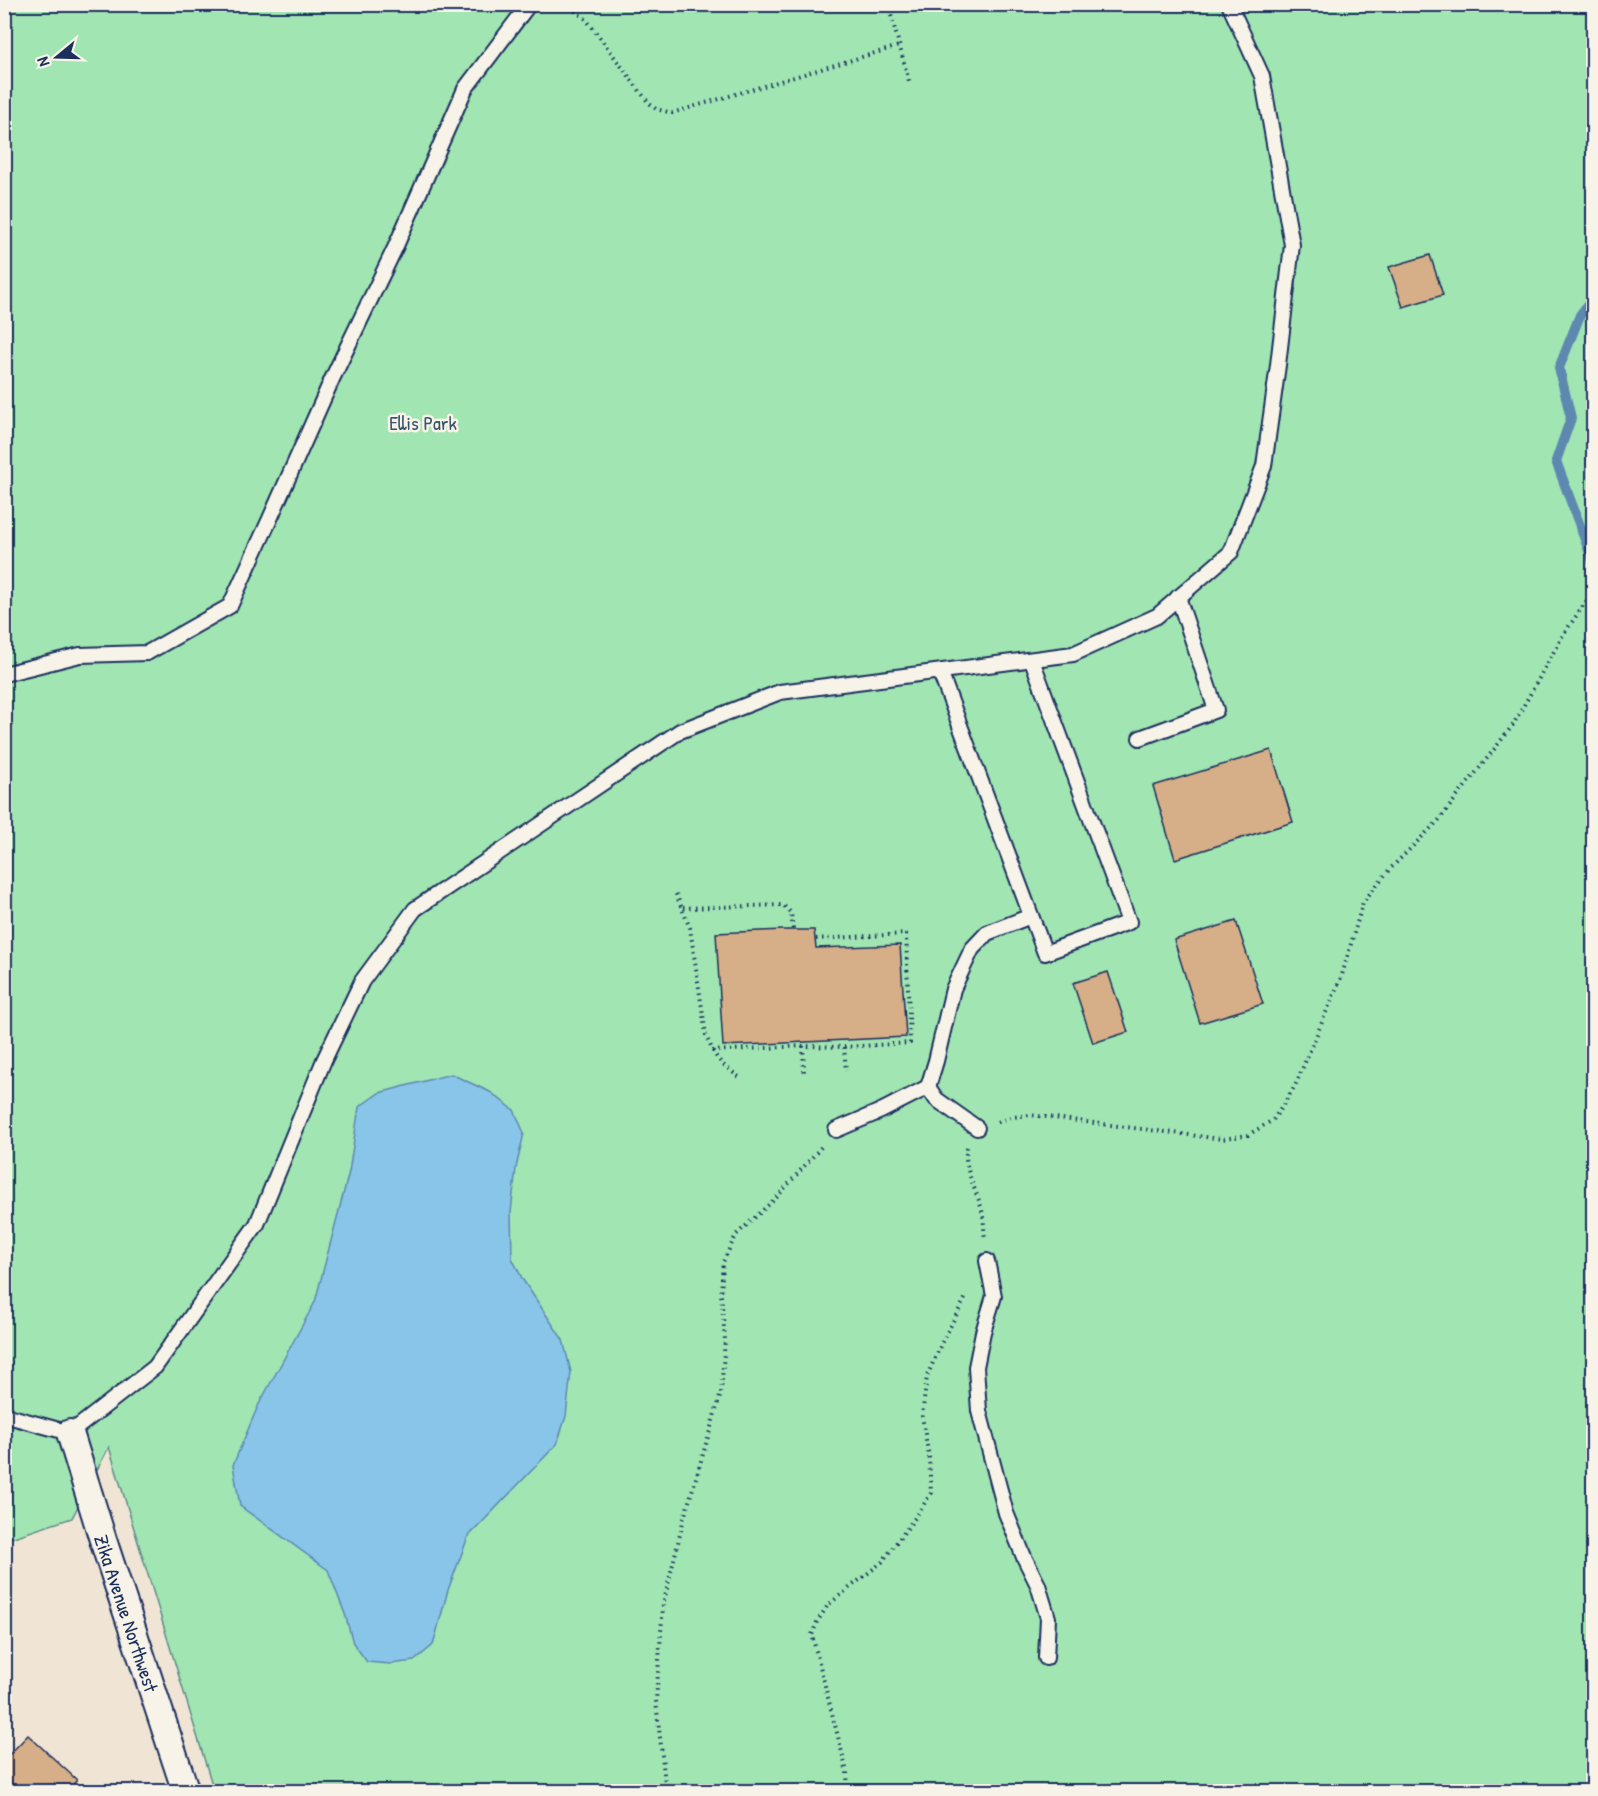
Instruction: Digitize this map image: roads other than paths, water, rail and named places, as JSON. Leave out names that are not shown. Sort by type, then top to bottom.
[{"type":"street","name":"Zika Avenue Northwest","points":[[70,1433],[186,1791]]},
{"type":"lane","points":[[4,674],[80,655],[147,653],[230,606],[333,377],[395,249],[465,88],[529,4]]},
{"type":"lane","points":[[4,1415],[70,1433],[155,1367],[257,1224],[324,1060],[362,981],[415,909],[680,731],[780,692],[1073,654],[1157,616],[1231,552],[1264,466],[1292,245],[1262,76],[1229,4]]},
{"type":"lane","points":[[1140,738],[1216,710],[1178,597]]},
{"type":"lane","points":[[940,672],[1045,953],[1129,922],[1032,660]]},
{"type":"lane","points":[[836,1130],[928,1087],[952,989],[972,948],[987,933],[1030,916]]},
{"type":"lane","points":[[928,1087],[936,1099],[977,1128]]},
{"type":"lane","points":[[987,1261],[994,1296],[983,1332],[976,1367],[979,1411],[1006,1514],[1038,1586],[1048,1618],[1046,1658]]},
{"type":"water","points":[[451,1074],[490,1092],[514,1110],[524,1133],[516,1168],[511,1212],[512,1258],[523,1280],[563,1340],[571,1372],[566,1416],[557,1444],[468,1537],[448,1590],[433,1645],[414,1661],[390,1664],[367,1662],[353,1643],[345,1614],[328,1570],[240,1506],[233,1465],[258,1406],[315,1302],[349,1172],[359,1107],[379,1093]]},
{"type":"waterway","points":[[1594,297],[1580,315],[1559,368],[1571,418],[1556,461],[1594,564]]},
{"type":"park label","name":"Ellis Park","points":[[423,422]]}]
